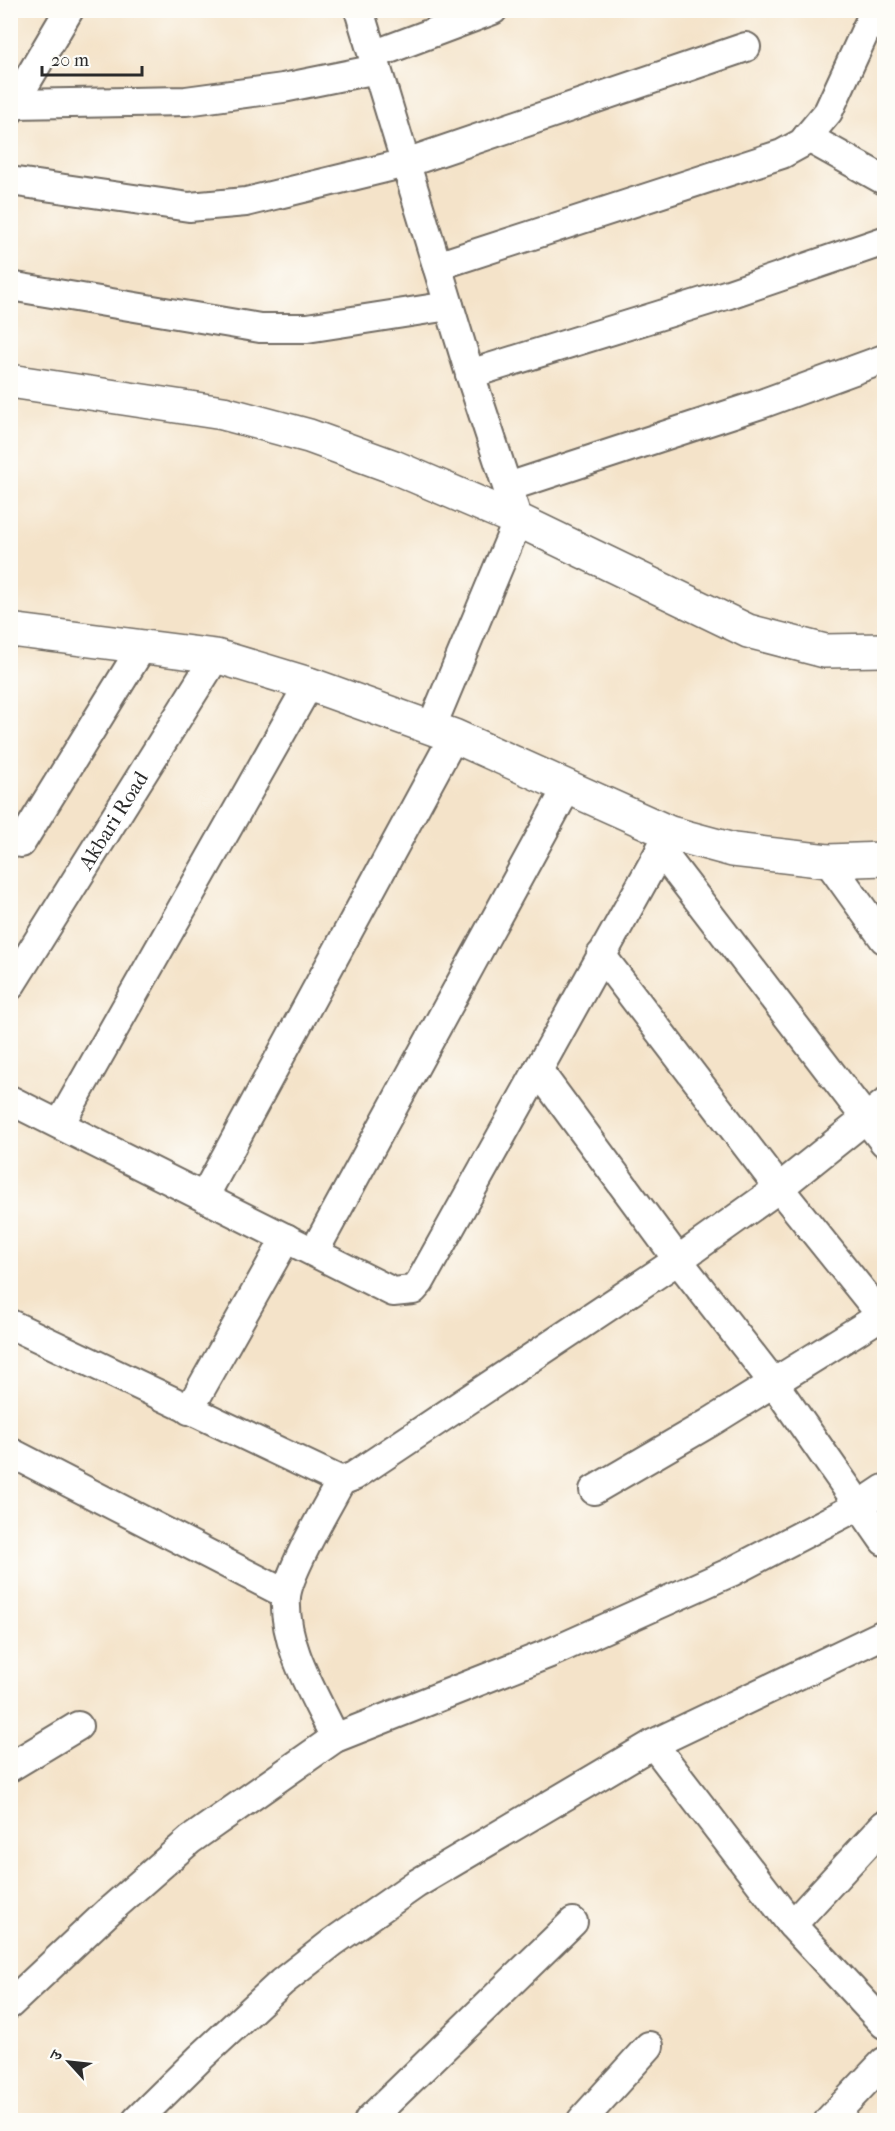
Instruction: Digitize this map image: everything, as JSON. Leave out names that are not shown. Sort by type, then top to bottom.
[{"type":"street","points":[[12,107],[69,10]]},
{"type":"street","points":[[204,1197],[442,732],[450,682],[518,520],[470,374],[359,10]]},
{"type":"street","points":[[12,107],[186,100],[283,88],[375,62],[493,10]]},
{"type":"street","points":[[437,266],[782,154],[807,137],[828,112],[875,10]]},
{"type":"street","points":[[10,181],[189,207],[246,202],[406,163],[746,47]]},
{"type":"street","points":[[807,137],[885,180]]},
{"type":"street","points":[[470,374],[729,294],[885,241]]},
{"type":"street","points":[[10,286],[260,328],[307,328],[449,306]]},
{"type":"street","points":[[508,487],[761,404],[885,358]]},
{"type":"street","points":[[10,381],[223,413],[309,436],[394,467],[518,520],[748,631],[825,651],[885,650]]},
{"type":"street","points":[[10,630],[216,656],[309,684],[442,732],[567,788],[665,842],[828,861],[885,859]]},
{"type":"street","points":[[21,843],[142,647]]},
{"type":"street","name":"Akbari Road","points":[[10,986],[216,656]]},
{"type":"street","points":[[60,1124],[309,684]]},
{"type":"street","points":[[314,1252],[567,788]]},
{"type":"street","points":[[10,1100],[393,1292],[413,1290],[426,1272],[665,842]]},
{"type":"street","points":[[665,842],[875,1112],[885,1142]]},
{"type":"street","points":[[828,861],[885,939]]},
{"type":"street","points":[[594,1490],[883,1315],[779,1188],[601,955]]},
{"type":"street","points":[[538,1070],[678,1260],[773,1382],[885,1541]]},
{"type":"street","points":[[336,1738],[297,1656],[287,1627],[286,1594],[300,1560],[341,1481],[354,1476],[678,1260],[779,1188],[875,1112]]},
{"type":"street","points":[[189,1410],[286,1238]]},
{"type":"street","points":[[10,1324],[341,1481]]},
{"type":"street","points":[[10,1452],[286,1594]]},
{"type":"street","points":[[10,2004],[109,1911],[190,1840],[336,1738],[550,1653],[731,1572],[860,1505],[885,1489]]},
{"type":"street","points":[[137,2121],[225,2034],[282,1982],[333,1942],[416,1884],[653,1744],[885,1635]]},
{"type":"street","points":[[10,1767],[78,1726]]},
{"type":"street","points":[[653,1744],[792,1925],[885,2024]]},
{"type":"street","points":[[792,1925],[885,1825]]},
{"type":"street","points":[[369,2121],[573,1922]]},
{"type":"street","points":[[582,2121],[649,2046]]},
{"type":"street","points":[[829,2121],[885,2062]]}]
